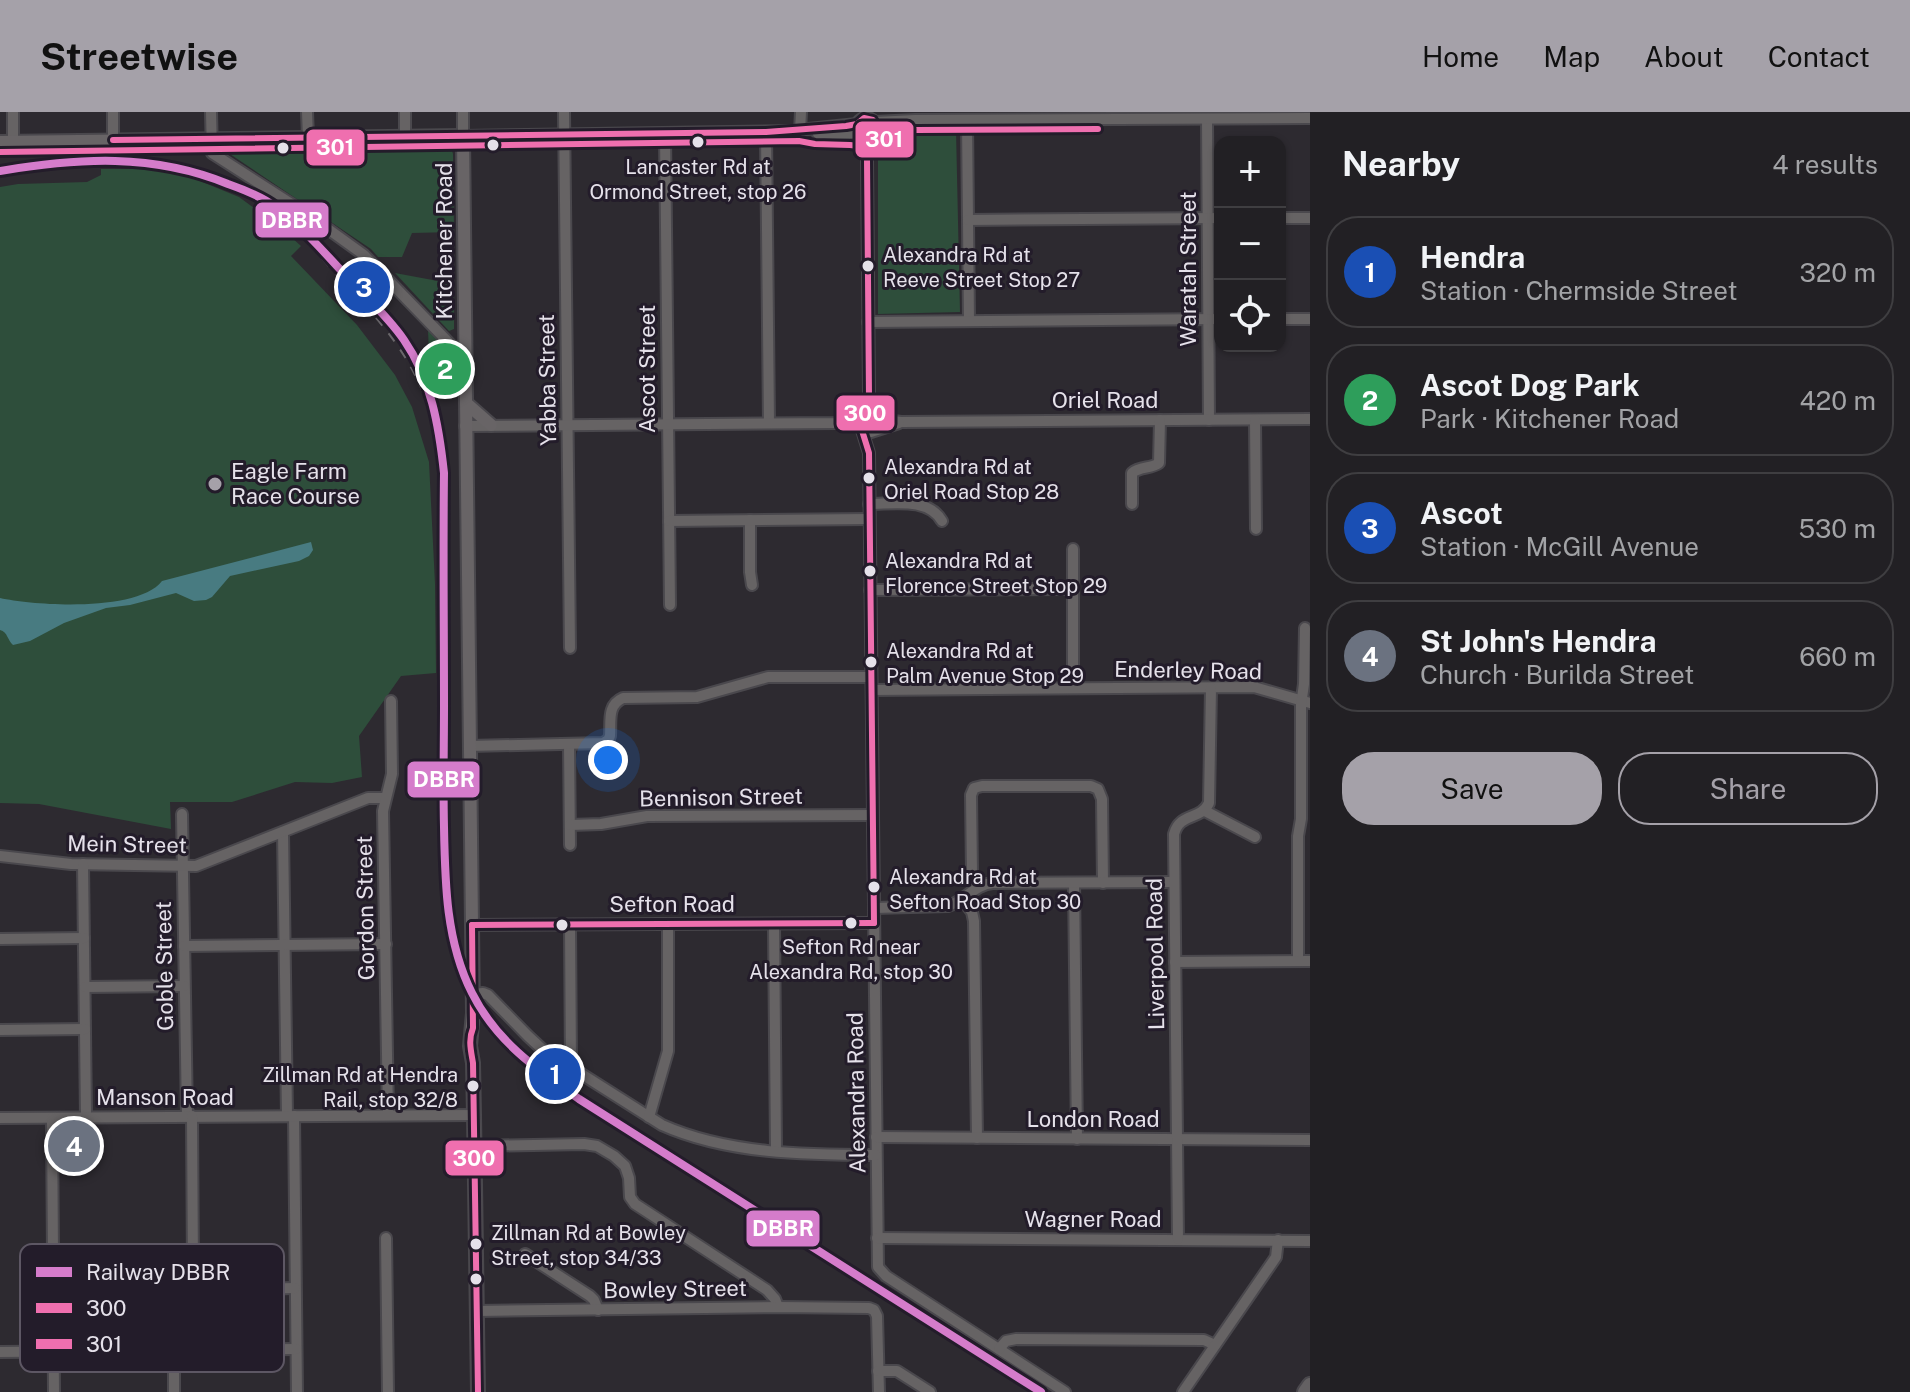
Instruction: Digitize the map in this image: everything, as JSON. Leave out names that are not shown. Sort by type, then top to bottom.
[{"type":"highway","points":[[1305,1392],[1310,1385]]},
{"type":"main road","points":[[7,142],[463,136]]},
{"type":"main road","name":"Kitchener Road","points":[[463,136],[473,1028],[470,1046],[475,1146],[478,1392]]},
{"type":"main road","points":[[466,403],[491,425]]},
{"type":"street","points":[[7,142],[13,112]]},
{"type":"street","points":[[113,112],[113,140]]},
{"type":"street","points":[[211,112],[212,153],[364,255],[452,346],[465,351]]},
{"type":"street","points":[[307,112],[308,137]]},
{"type":"street","points":[[405,112],[405,136]]},
{"type":"street","name":"Kitchener Road","points":[[463,112],[463,136]]},
{"type":"street","name":"Yabba Street","points":[[564,112],[570,648]]},
{"type":"street","points":[[800,131],[801,112]]},
{"type":"street","points":[[463,136],[800,131],[899,122],[1097,116],[1310,118]]},
{"type":"street","name":"Waratah Street","points":[[1207,119],[1208,219],[1214,319],[1209,420]]},
{"type":"street","points":[[967,120],[969,321]]},
{"type":"street","name":"Alexandra Road","points":[[867,124],[877,1263],[882,1273],[1065,1392]]},
{"type":"street","points":[[766,132],[769,423]]},
{"type":"street","name":"Ascot Street","points":[[665,133],[670,605]]},
{"type":"street","points":[[968,220],[1214,218]]},
{"type":"street","points":[[1286,218],[1310,218]]},
{"type":"street","points":[[868,322],[1214,319]]},
{"type":"street","points":[[1286,319],[1310,319]]},
{"type":"street","name":"Oriel Road","points":[[465,426],[1310,419]]},
{"type":"street","points":[[1132,504],[1132,473],[1159,463],[1160,420]]},
{"type":"street","points":[[1255,420],[1256,529]]},
{"type":"street","points":[[869,504],[922,505],[938,514],[942,521]]},
{"type":"street","points":[[669,521],[869,519]]},
{"type":"street","points":[[750,520],[752,585]]},
{"type":"street","points":[[1073,549],[1073,688]]},
{"type":"street","points":[[870,590],[1073,589]]},
{"type":"street","points":[[1175,962],[1304,961],[1298,836],[1305,825],[1305,628]]},
{"type":"street","points":[[469,746],[600,744],[610,736],[612,708],[623,698],[697,697],[768,677],[871,677]]},
{"type":"street","name":"Enderley Road","points":[[872,690],[1254,687],[1306,702]]},
{"type":"street","points":[[1211,688],[1210,798],[1205,811],[1255,837]]},
{"type":"street","name":"Gordon Street","points":[[388,1115],[383,811],[392,774],[391,701]]},
{"type":"street","points":[[569,744],[570,845]]},
{"type":"street","points":[[978,887],[972,874],[971,795],[974,788],[982,786],[1091,786],[1098,789],[1102,799],[1103,883]]},
{"type":"street","name":"Mein Street","points":[[0,856],[83,864],[202,865],[368,798],[385,798]]},
{"type":"street","name":"Liverpool Road","points":[[1178,1239],[1175,828],[1184,819],[1205,811]]},
{"type":"street","name":"Goble Street","points":[[182,814],[192,1244]]},
{"type":"street","name":"Bennison Street","points":[[570,825],[601,824],[647,816],[873,815]]},
{"type":"street","points":[[283,832],[297,1392]]},
{"type":"street","points":[[83,864],[86,1117]]},
{"type":"street","points":[[874,908],[948,906],[978,887],[993,883],[1174,882]]},
{"type":"street","points":[[1074,883],[1077,1139]]},
{"type":"street","points":[[962,899],[972,912],[974,921],[977,1138]]},
{"type":"street","name":"Sefton Road","points":[[472,925],[874,923]]},
{"type":"street","points":[[649,1117],[667,1060],[669,1042],[668,924]]},
{"type":"street","points":[[774,924],[776,1151]]},
{"type":"street","points":[[570,925],[571,1067]]},
{"type":"street","points":[[0,939],[84,938]]},
{"type":"street","points":[[184,946],[386,944]]},
{"type":"street","points":[[85,987],[184,986]]},
{"type":"street","points":[[472,994],[488,995],[535,1043],[662,1125],[726,1144],[804,1154],[876,1155]]},
{"type":"street","points":[[0,1030],[85,1029]]},
{"type":"street","name":"Manson Road","points":[[0,1118],[474,1115]]},
{"type":"street","points":[[52,1118],[53,1244]]},
{"type":"street","name":"London Road","points":[[876,1137],[1310,1140]]},
{"type":"street","points":[[475,1146],[584,1144],[603,1150],[625,1166],[630,1197],[635,1204],[767,1290],[778,1307]]},
{"type":"street","points":[[386,1238],[388,1392]]},
{"type":"street","name":"Wagner Road","points":[[877,1238],[1310,1241]]},
{"type":"street","points":[[1183,1392],[1276,1257],[1278,1240]]},
{"type":"street","points":[[525,1254],[590,1296],[598,1310]]},
{"type":"street","points":[[284,1288],[295,1288]]},
{"type":"street","name":"Bowley Street","points":[[477,1311],[866,1307],[874,1310],[878,1320],[878,1371]]},
{"type":"street","points":[[999,1349],[1006,1341],[1016,1339],[1204,1340],[1215,1345]]},
{"type":"street","points":[[284,1349],[296,1349]]},
{"type":"street","points":[[879,1392],[878,1371],[897,1371],[930,1392]]},
{"type":"street","points":[[54,1372],[54,1392]]},
{"type":"green space","points":[[956,130],[960,312],[878,314],[878,145],[889,133]]},
{"type":"green space","points":[[451,147],[453,154],[454,232],[412,233],[402,257],[378,257],[371,249],[224,150],[231,148]]},
{"type":"green space","name":"Eagle Farm Race Course","points":[[101,169],[150,169],[183,174],[239,197],[281,228],[301,246],[291,256],[357,325],[395,375],[412,407],[429,462],[436,673],[401,676],[359,736],[362,777],[332,783],[295,782],[232,802],[170,802],[171,829],[39,804],[0,803],[0,187],[87,182],[101,175]]},
{"type":"green space","points":[[395,273],[454,284],[454,329],[449,331]]},
{"type":"green space","points":[[428,329],[453,356],[454,383],[444,383],[429,355]]},
{"type":"water","points":[[311,542],[313,550],[309,556],[230,576],[206,600],[194,601],[176,593],[106,608],[64,623],[30,641],[13,645],[5,632],[0,630],[0,598],[61,604],[110,602],[150,591],[162,581]]},
{"type":"railway","points":[[248,192],[278,214],[309,244],[382,325],[408,362],[427,404],[437,445],[443,558]]},
{"type":"rail line","name":"DBBR","points":[[0,171],[87,161],[143,163],[200,174],[241,189],[272,204],[297,225],[392,324],[421,371],[436,421],[442,455],[446,891],[452,933],[463,974],[482,1010],[518,1053],[579,1099],[1041,1392]]},
{"type":"transit line","name":"300","points":[[113,140],[766,132],[846,126],[857,124],[864,118],[873,120],[876,128],[870,136],[867,159],[869,396],[860,424],[869,453],[874,923]]},
{"type":"transit line","name":"301","points":[[0,152],[799,141],[868,147],[898,133],[916,130],[1098,129]]},
{"type":"transit line","name":"300","points":[[472,925],[874,923]]},
{"type":"transit line","name":"300","points":[[472,925],[473,1028],[470,1041],[473,1063],[478,1392]]},
{"type":"place","name":"Lancaster Rd at Ormond Street, stop 26","points":[[698,142]]},
{"type":"place","name":"Alexandra Rd at Reeve Street Stop 27","points":[[868,266]]},
{"type":"place","name":"Ascot","points":[[364,287]]},
{"type":"place","name":"Ascot Dog Park","points":[[445,369]]},
{"type":"place","name":"Alexandra Rd at Oriel Road Stop 28","points":[[869,478]]},
{"type":"place","name":"Eagle Farm Race Course","points":[[215,484]]},
{"type":"place","name":"Alexandra Rd at Florence Street Stop 29","points":[[870,571]]},
{"type":"place","name":"Alexandra Rd at Palm Avenue Stop 29","points":[[871,662]]},
{"type":"place","name":"Alexandra Rd at Sefton Road Stop 30","points":[[874,887]]},
{"type":"place","name":"Sefton Rd near Alexandra Rd, stop 30","points":[[851,923]]},
{"type":"place","name":"Hendra","points":[[555,1074]]},
{"type":"place","name":"Zillman Rd at Hendra Rail, stop 32/8","points":[[473,1086]]},
{"type":"place","name":"St John's Hendra","points":[[74,1146]]},
{"type":"place","name":"Zillman Rd at Bowley Street, stop 34/33","points":[[476,1244]]}]
